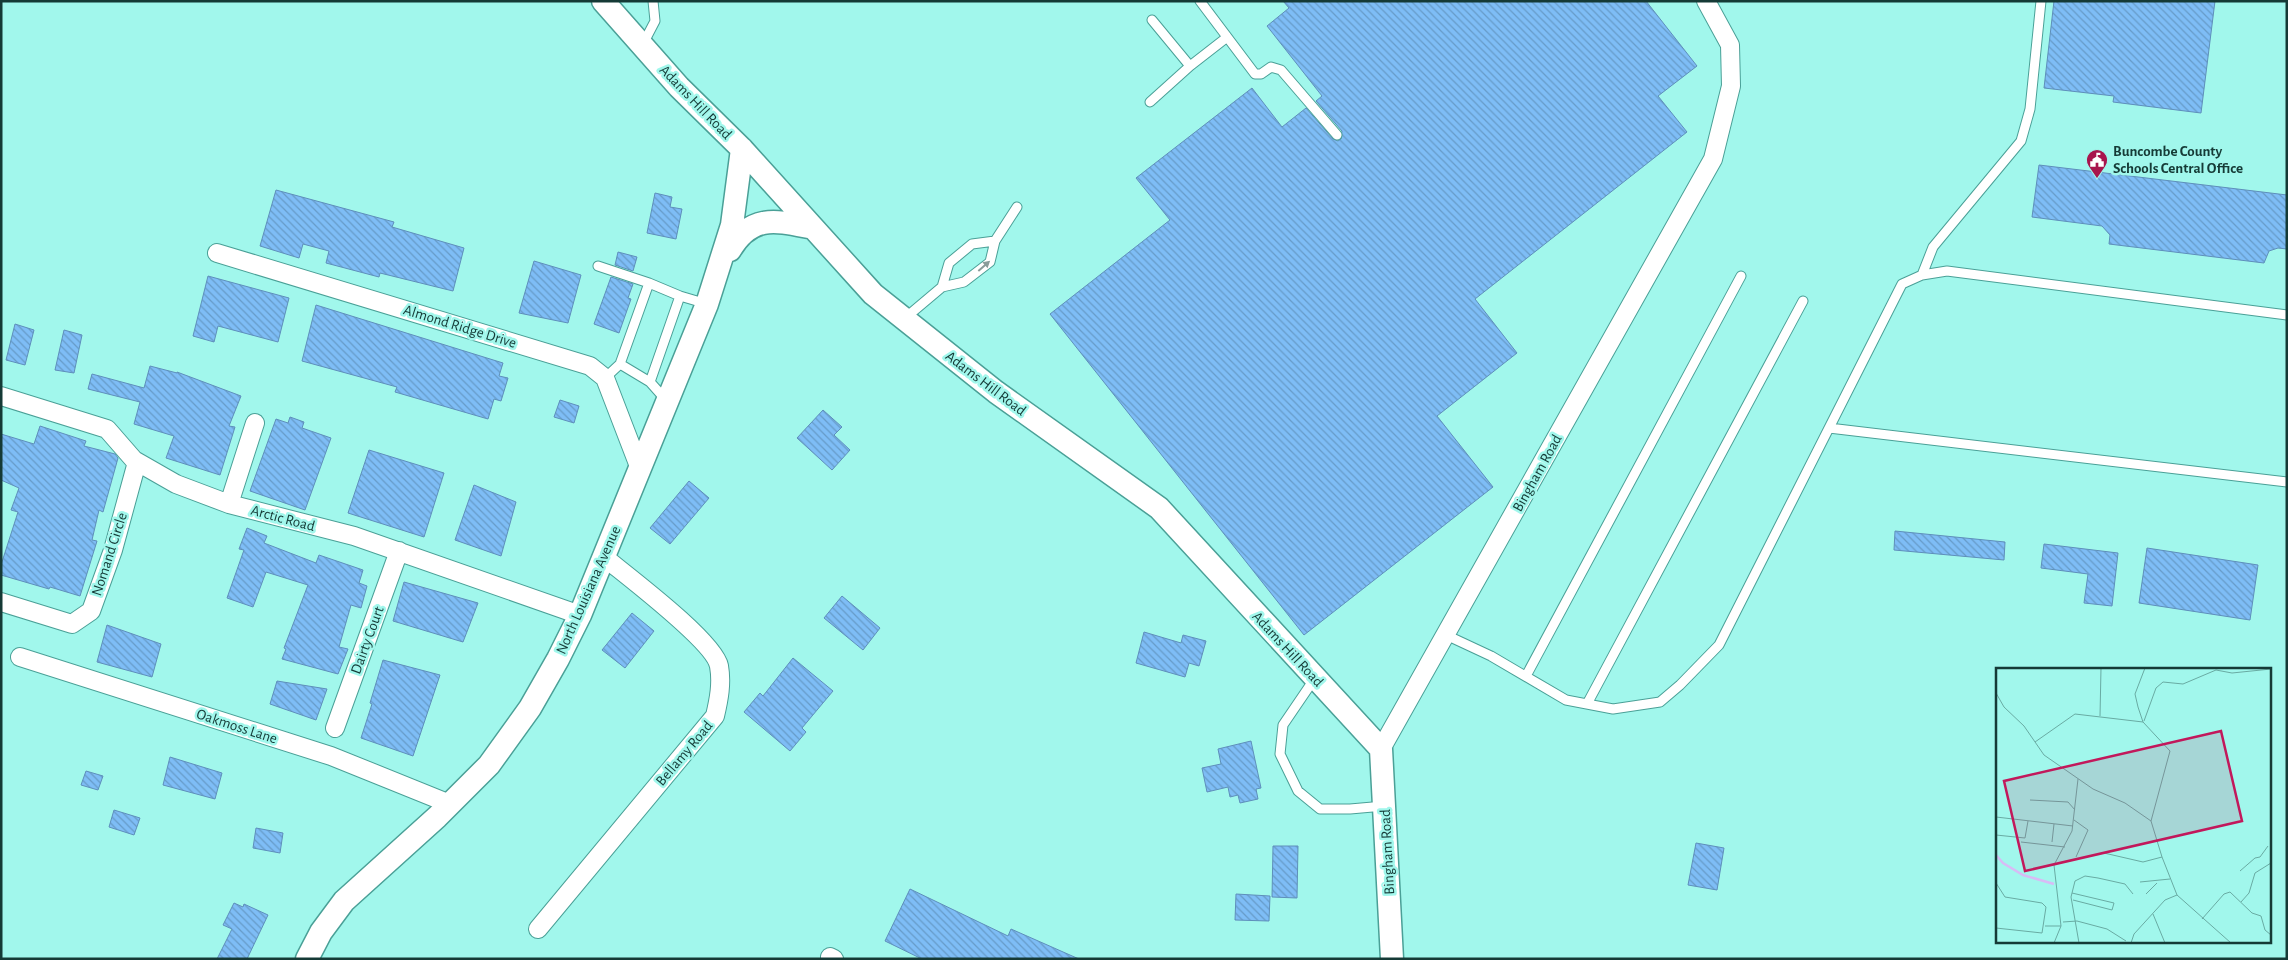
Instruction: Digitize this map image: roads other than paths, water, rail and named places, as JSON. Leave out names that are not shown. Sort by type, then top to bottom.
[{"type":"street","name":"Adams Hill Road","points":[[603,1],[679,87],[742,149],[873,294],[996,392],[1159,508],[1381,750]]},
{"type":"street","name":"Bingham Road","points":[[1392,959],[1381,750],[1713,159],[1730,86],[1730,45],[1706,1]]},
{"type":"street","name":"North Louisiana Avenue","points":[[307,959],[321,932],[344,901],[450,804],[489,765],[530,708],[558,659],[580,615],[707,304],[732,225],[742,149]]},
{"type":"street","points":[[718,270],[736,239],[747,228],[770,222],[784,222],[813,228]]},
{"type":"street","name":"Almond Ridge Drive","points":[[217,253],[590,366],[605,378]]},
{"type":"street","points":[[605,378],[640,469]]},
{"type":"street","name":"Arctic Road","points":[[1,396],[107,429],[137,462],[176,484],[228,504],[354,536],[580,615]]},
{"type":"street","points":[[228,504],[255,423]]},
{"type":"street","name":"Nomand Circle","points":[[1,602],[72,624],[91,610],[113,550],[137,462]]},
{"type":"street","name":"Dairty Court","points":[[335,728],[399,551]]},
{"type":"street","name":"Bellamy Road","points":[[538,929],[715,716],[720,691],[719,664],[704,642],[604,557]]},
{"type":"street","name":"Oakmoss Lane","points":[[20,657],[331,756],[450,804]]},
{"type":"lane","points":[[643,45],[655,21],[653,1]]},
{"type":"lane","points":[[1200,1],[1255,74],[1261,74],[1271,67],[1277,67],[1337,135]]},
{"type":"lane","points":[[1922,275],[1933,247],[2021,141],[2030,109],[2040,1]]},
{"type":"lane","points":[[1152,20],[1190,66]]},
{"type":"lane","points":[[1150,102],[1190,66],[1226,38]]},
{"type":"lane","points":[[904,320],[942,287],[964,282],[990,262],[995,241],[1017,207]]},
{"type":"lane","points":[[942,287],[949,263],[972,244],[995,241]]},
{"type":"lane","points":[[598,266],[707,304]]},
{"type":"lane","points":[[1446,635],[1491,656],[1566,700],[1613,709],[1660,702],[1680,685],[1719,645],[1902,284],[1922,275],[1947,271],[2287,315]]},
{"type":"lane","points":[[1526,676],[1741,276]]},
{"type":"lane","points":[[605,378],[620,364],[649,284]]},
{"type":"lane","points":[[650,382],[680,296]]},
{"type":"lane","points":[[1587,704],[1803,301]]},
{"type":"lane","points":[[620,364],[650,382],[668,402]]},
{"type":"lane","points":[[1829,428],[2287,482]]},
{"type":"lane","points":[[1315,678],[1283,724],[1280,754],[1298,791],[1320,808],[1350,809],[1384,806]]},
{"type":"place","name":"Buncombe County Schools Central Office","points":[[2097,179]]}]
